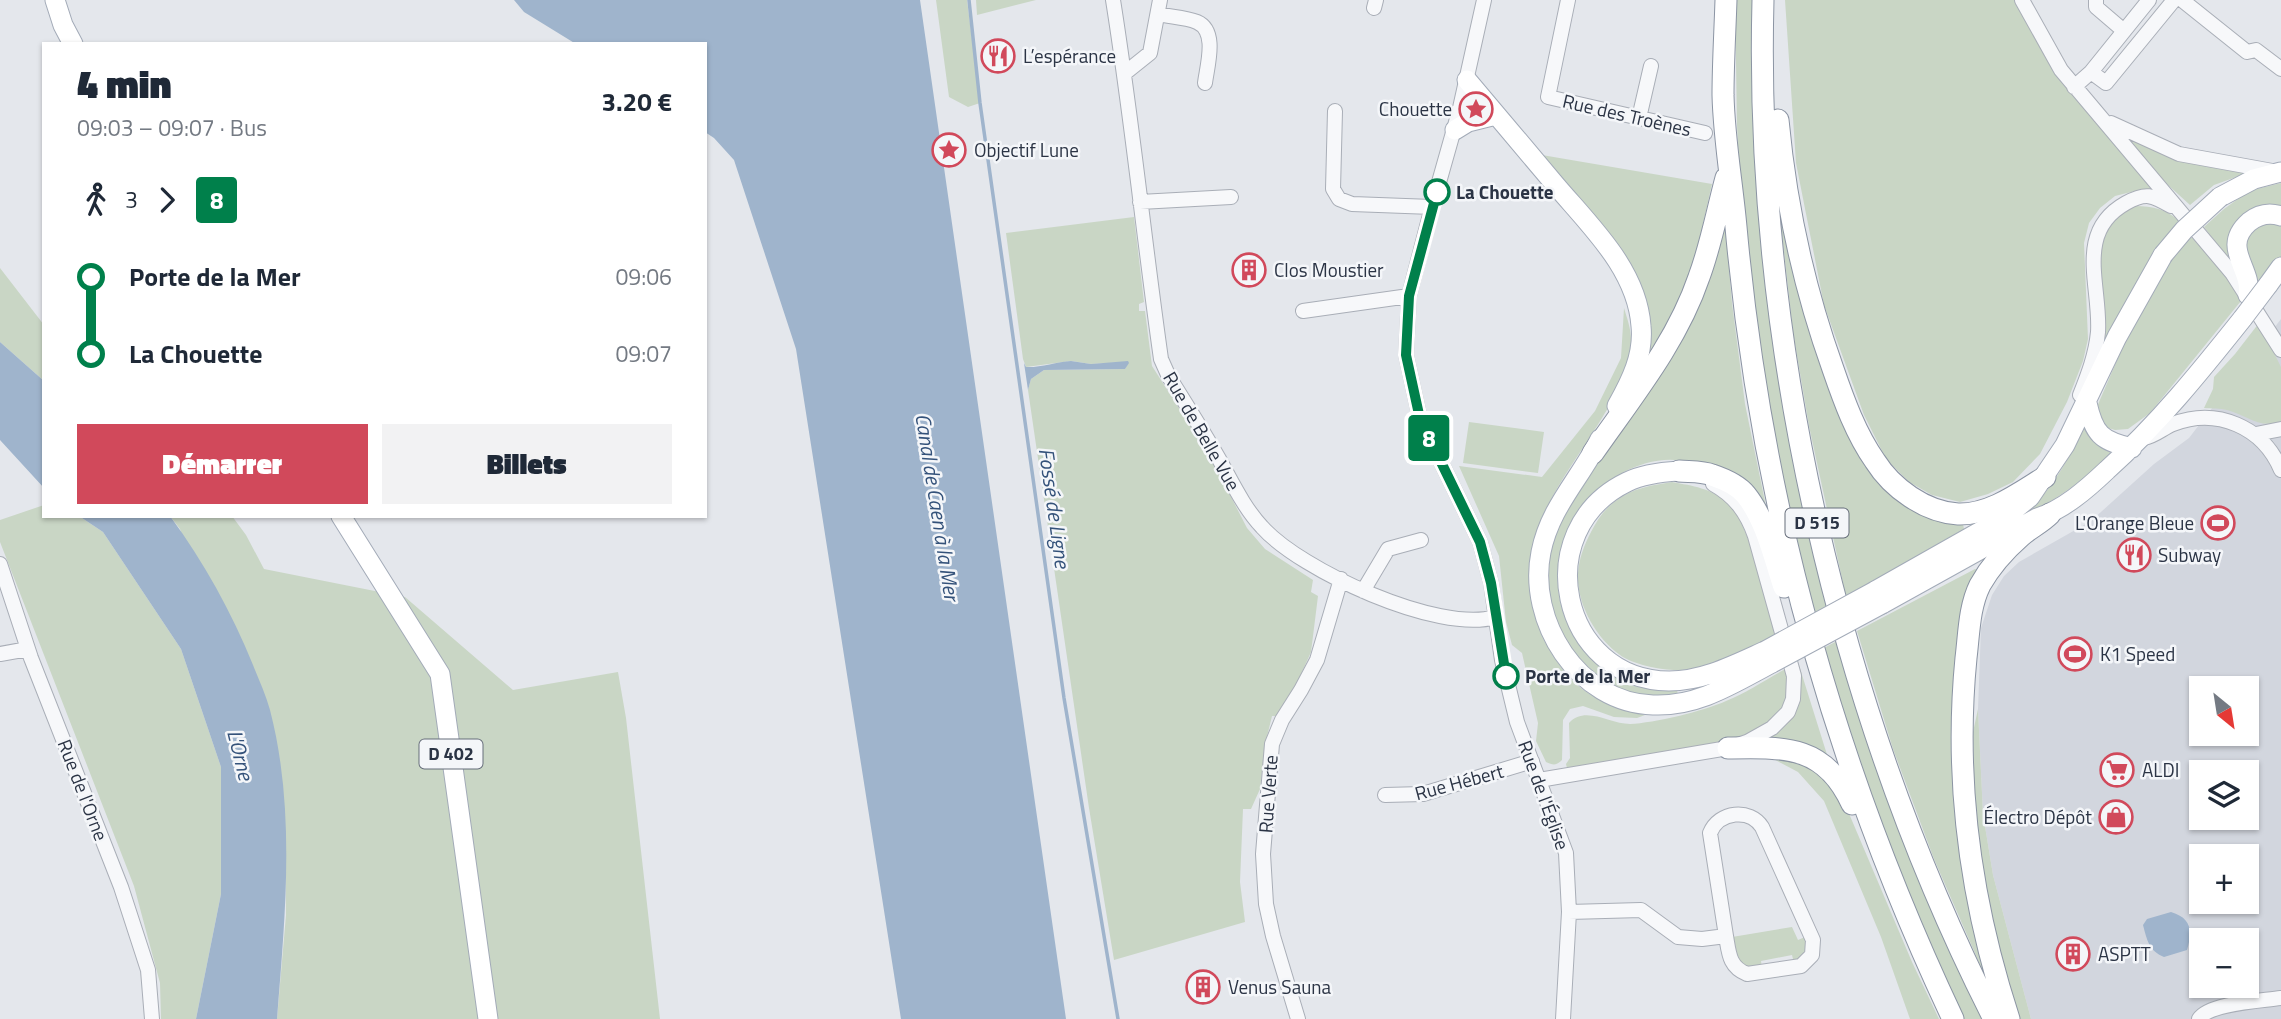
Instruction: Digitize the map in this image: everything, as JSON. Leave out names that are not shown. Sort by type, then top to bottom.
[{"type":"highway","name":"D 515","points":[[1726,0],[1723,97],[1729,166],[1747,335],[1777,500],[1814,656],[1837,731],[1914,934],[1954,1019]]},
{"type":"highway","name":"D 515","points":[[1763,0],[1769,207],[1786,355],[1810,491],[1826,563],[1850,652],[1896,788],[1939,900],[1994,1019]]},
{"type":"highway","points":[[1763,58],[1774,79],[1788,203],[1814,311],[1842,395],[1875,462],[1887,477],[1908,495],[1933,508],[1951,513],[1966,514],[1985,509],[2009,499],[2045,477]]},
{"type":"highway","points":[[1593,453],[1652,369],[1685,312],[1705,258],[1729,166]]},
{"type":"highway","points":[[1679,471],[1709,474],[1730,482],[1745,494],[1770,542],[1791,611],[1814,656]]},
{"type":"highway","points":[[2009,1019],[1987,943],[1972,870],[1962,767],[1963,690],[1970,621],[1979,588],[1991,569],[2013,544],[2050,514]]},
{"type":"highway","points":[[1728,748],[1781,748],[1810,757],[1837,778],[1856,814],[1871,825]]},
{"type":"main road","points":[[55,0],[72,42]]},
{"type":"main road","points":[[1467,80],[1609,250],[1628,277],[1639,309],[1642,338],[1636,367],[1593,453],[1551,518],[1541,555],[1539,586],[1548,626],[1563,655],[1577,670],[1605,691],[1630,701],[1652,705],[1675,704],[1703,698],[1768,657],[1878,598],[2037,518],[2050,514],[2082,492],[2136,444],[2186,391],[2281,267]]},
{"type":"main road","points":[[1455,130],[1475,120],[1496,116]]},
{"type":"main road","points":[[1878,598],[2014,511],[2030,497],[2078,422],[2123,326],[2163,255],[2184,230],[2220,197],[2254,179],[2280,172]]},
{"type":"main road","points":[[2248,296],[2248,278],[2239,261],[2237,241],[2244,228],[2256,217],[2270,214],[2281,216]]},
{"type":"main road","points":[[2087,403],[2092,423],[2102,437],[2109,442],[2136,444]]},
{"type":"main road","points":[[1679,471],[1643,476],[1629,481],[1604,497],[1584,520],[1576,533],[1566,566],[1570,601],[1580,628],[1588,640],[1611,662],[1631,673],[1652,679],[1667,681],[1699,678],[1768,657]]},
{"type":"main road","name":"D 402","points":[[342,518],[440,674],[488,1019]]},
{"type":"street","name":"Rue de Belle Vue","points":[[1113,0],[1125,73],[1161,359],[1240,496],[1261,526],[1299,557],[1363,591],[1454,619],[1467,621],[1495,617]]},
{"type":"street","name":"Rue de l'Église","points":[[1484,0],[1455,130],[1409,296],[1406,355],[1420,419],[1480,542],[1491,583],[1502,660],[1517,722],[1566,853],[1569,912],[1563,1019]]},
{"type":"street","name":"Rue des Troènes","points":[[1568,0],[1548,97],[1705,133]]},
{"type":"street","points":[[2022,0],[2053,58],[2074,87],[2108,123],[2232,273],[2281,350]]},
{"type":"street","points":[[2096,0],[2096,7],[2124,30]]},
{"type":"street","points":[[2074,87],[2091,72],[2149,0]]},
{"type":"street","points":[[2091,72],[2106,83],[2174,0]]},
{"type":"street","points":[[2182,0],[2247,52],[2256,50],[2281,69]]},
{"type":"street","points":[[1125,73],[1150,53],[1159,7],[1198,22],[1204,27],[1210,40],[1205,83]]},
{"type":"street","points":[[1639,118],[1651,66]]},
{"type":"street","points":[[1335,111],[1333,189],[1339,199],[1352,204],[1432,207]]},
{"type":"street","points":[[2108,123],[2179,154],[2280,172]]},
{"type":"street","points":[[2078,422],[2079,397],[2098,332],[2093,252],[2100,229],[2116,210],[2144,195],[2154,196],[2178,210]]},
{"type":"street","points":[[1140,202],[1231,197]]},
{"type":"street","points":[[1303,311],[1409,296]]},
{"type":"street","points":[[2136,444],[2173,424],[2205,417],[2228,421],[2256,434],[2269,449],[2281,470]]},
{"type":"street","points":[[2256,434],[2281,429]]},
{"type":"street","points":[[1539,780],[1728,748],[1747,742],[1784,717],[1793,699],[1794,676],[1760,551],[1749,521],[1735,500],[1725,491],[1679,471]]},
{"type":"street","points":[[1363,591],[1388,549],[1421,540]]},
{"type":"street","name":"Rue de l'Orne","points":[[0,564],[28,649],[121,887],[148,970],[152,1019]]},
{"type":"street","name":"Rue Verte","points":[[1298,1019],[1266,904],[1264,854],[1272,744],[1282,720],[1317,660],[1341,579]]},
{"type":"street","points":[[0,654],[28,649]]},
{"type":"street","name":"Rue Hébert","points":[[1385,795],[1423,794],[1532,761]]},
{"type":"street","points":[[1748,814],[1762,827],[1813,940],[1812,955],[1801,966],[1747,974],[1731,963],[1726,936],[1710,833],[1713,825],[1723,818],[1748,814]]},
{"type":"street","points":[[1569,912],[1641,910],[1678,937],[1702,939],[1726,936]]},
{"type":"street","points":[[2199,1019],[2216,1008],[2281,998]]},
{"type":"shaded area","points":[[2281,319],[2281,1019],[2031,1019],[1993,875],[1983,814],[1978,709],[1981,628],[1992,595],[2004,576],[2019,562],[2091,521],[2154,464],[2189,438]]},
{"type":"green space","points":[[936,0],[967,0],[980,103],[968,107],[949,97]]},
{"type":"green space","points":[[976,0],[1036,0],[977,15]]},
{"type":"green space","points":[[1735,0],[1756,0],[1756,70],[1828,607],[1812,616],[1776,467],[1741,204]]},
{"type":"green space","points":[[1785,0],[2015,0],[2057,75],[2153,190],[2115,196],[2100,208],[2089,223],[2084,243],[2088,339],[2083,361],[2067,402],[2040,454],[2013,482],[1988,494],[1960,502],[1932,495],[1909,482],[1886,459],[1864,415],[1824,305],[1796,163]]},
{"type":"green space","points":[[2124,134],[2250,172],[2214,185],[2190,205],[2157,175]]},
{"type":"green space","points":[[1536,154],[1712,184],[1694,264],[1674,312],[1651,355],[1647,353],[1645,300]]},
{"type":"green space","points":[[2281,183],[2281,211],[2254,212],[2234,267],[2204,227],[2249,191]]},
{"type":"green space","points":[[2135,206],[2159,209],[2180,222],[2106,342],[2103,342],[2098,247],[2116,215]]},
{"type":"green space","points":[[1134,217],[1144,302],[1139,304],[1139,311],[1145,311],[1152,366],[1211,458],[1247,528],[1265,549],[1313,580],[1311,592],[1318,596],[1311,652],[1298,681],[1277,716],[1272,716],[1265,745],[1260,789],[1251,809],[1243,809],[1240,882],[1245,922],[1114,960],[1028,390],[1031,379],[1044,370],[1125,369],[1128,362],[1091,364],[1071,361],[1026,367],[1006,233]]},
{"type":"green space","points":[[1725,221],[1745,404],[1769,521],[1692,464],[1679,460],[1654,461],[1624,472],[1589,498],[1567,531],[1558,568],[1561,604],[1575,638],[1600,666],[1634,684],[1677,690],[1678,695],[1642,695],[1612,684],[1595,673],[1568,643],[1551,606],[1547,586],[1548,559],[1563,514]]},
{"type":"green space","points":[[2267,221],[2281,222],[2281,258],[2259,285],[2246,267],[2245,238],[2254,226]]},
{"type":"green space","points":[[1781,226],[1786,226],[1876,479],[1963,524],[1964,529],[1846,597],[1809,426],[1793,332]]},
{"type":"green space","points":[[2190,236],[2229,273],[2245,296],[2150,413],[2128,429],[2115,430],[2105,427],[2096,409],[2130,330],[2168,261]]},
{"type":"green space","points":[[0,268],[42,322],[42,379],[0,342]]},
{"type":"green space","points":[[1624,308],[1630,327],[1631,350],[1623,381],[1546,509],[1531,558],[1530,584],[1542,635],[1567,674],[1577,685],[1600,700],[1645,715],[1637,718],[1614,717],[1583,706],[1570,709],[1563,720],[1562,760],[1553,764],[1546,762],[1536,741],[1538,723],[1522,653],[1512,645],[1506,622],[1499,556],[1459,466],[1542,477],[1595,411],[1621,358]]},
{"type":"green space","points":[[2259,323],[2281,367],[2281,421],[2267,424],[2224,409],[2204,408],[2213,389],[2214,377]]},
{"type":"green space","points":[[1469,422],[1544,432],[1538,473],[1463,463]]},
{"type":"green space","points":[[2086,425],[2097,442],[2113,454],[2067,491],[2016,520],[2048,489]]},
{"type":"green space","points":[[1672,482],[1702,488],[1715,494],[1736,513],[1757,565],[1775,635],[1718,662],[1681,670],[1641,664],[1626,659],[1611,648],[1589,619],[1578,584],[1584,547],[1605,510],[1630,493]]},
{"type":"green space","points":[[42,506],[42,518],[82,518],[103,532],[181,649],[221,767],[221,894],[196,1019],[161,1019],[160,983],[134,886],[0,542],[0,520]]},
{"type":"green space","points":[[172,518],[233,518],[264,569],[405,597],[513,690],[618,672],[626,718],[660,1019],[277,1019],[286,915],[285,825],[180,529]]},
{"type":"green space","points":[[1975,569],[1981,571],[1962,624],[1987,973],[1984,974],[1934,859],[1893,749],[1857,631]]},
{"type":"green space","points":[[1839,640],[1985,1019],[1962,1019],[1894,863],[1820,650]]},
{"type":"green space","points":[[1798,662],[1829,761],[1762,743],[1789,717],[1794,664]]},
{"type":"green space","points":[[1789,667],[1788,706],[1774,723],[1725,745],[1567,768],[1566,764],[1570,758],[1569,723],[1575,718],[1590,715],[1630,724],[1679,716],[1717,705]]},
{"type":"green space","points":[[1978,709],[1983,814],[1993,875],[2031,1019],[2017,1019],[2003,973],[1975,831],[1973,732]]},
{"type":"green space","points":[[1764,754],[1801,759],[1839,790],[1939,1019],[1910,1019],[1881,937],[1824,801],[1798,772]]},
{"type":"green space","points":[[1792,927],[1798,940],[1805,937],[1807,945],[1803,955],[1794,963],[1792,955],[1761,961],[1762,968],[1743,967],[1732,937]]},
{"type":"water","name":"Canal de Caen à la Mer","points":[[514,0],[920,0],[1066,1019],[901,1019],[796,349],[734,160],[707,133],[707,42],[573,42],[524,12]]},
{"type":"water","points":[[0,342],[42,379],[42,486],[0,440]]},
{"type":"water","points":[[1071,361],[1091,364],[1129,363],[1125,369],[1044,370],[1031,379],[1028,390],[1024,363],[1026,367],[1031,367]]},
{"type":"water","name":"L'Orne","points":[[82,518],[171,518],[194,551],[236,626],[270,710],[278,748],[286,825],[285,903],[277,1019],[196,1019],[221,894],[221,767],[181,649],[103,532]]},
{"type":"water","points":[[2171,912],[2183,918],[2189,928],[2187,950],[2164,957],[2159,955],[2147,940],[2143,925],[2147,919]]},
{"type":"waterway","name":"Fossé de Ligne","points":[[969,0],[980,103],[1064,698],[1118,1019]]},
{"type":"bus line","name":"8","points":[[1437,192],[1409,296],[1406,355],[1420,419],[1480,542],[1491,583],[1506,676]]},
{"type":"place","name":"L’espérance","points":[[998,56]]},
{"type":"place","name":"Chouette","points":[[1476,109]]},
{"type":"place","name":"Objectif Lune","points":[[949,150]]},
{"type":"place","name":"La Chouette","points":[[1437,192]]},
{"type":"place","name":"Clos Moustier","points":[[1249,270]]},
{"type":"place","name":"L'Orange Bleue","points":[[2218,523]]},
{"type":"place","name":"Subway","points":[[2134,555]]},
{"type":"place","name":"K1 Speed","points":[[2075,654]]},
{"type":"place","name":"Porte de la Mer","points":[[1506,676]]},
{"type":"place","name":"ALDI","points":[[2117,770]]},
{"type":"place","name":"Électro Dépôt","points":[[2116,817]]},
{"type":"place","name":"ASPTT","points":[[2073,954]]},
{"type":"place","name":"Venus Sauna","points":[[1203,987]]}]
